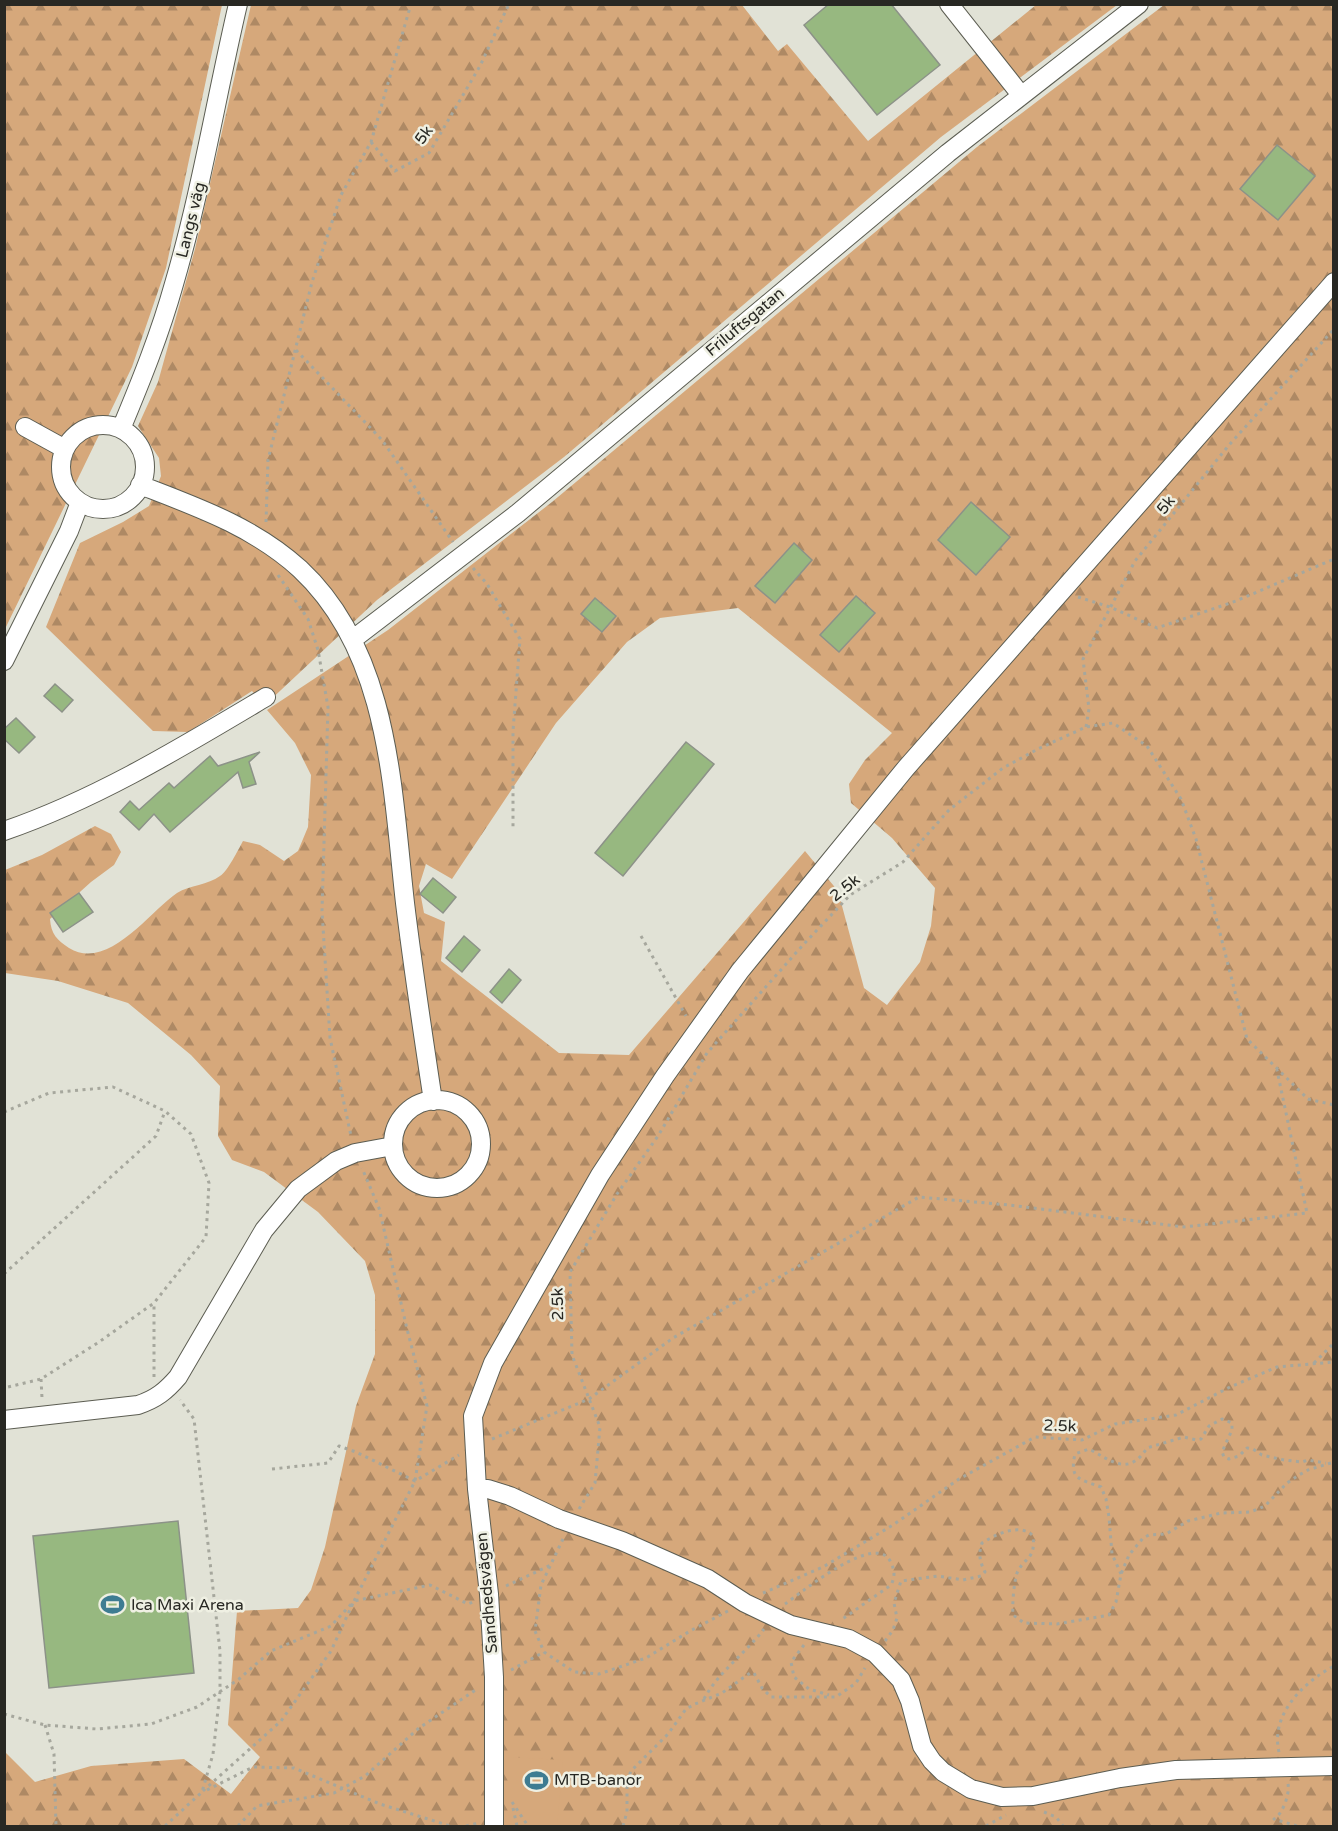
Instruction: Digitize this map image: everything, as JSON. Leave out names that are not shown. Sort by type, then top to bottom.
[{"type":"street","name":"Langs väg","points":[[121,429],[149,362],[174,285],[201,180],[238,4]]},
{"type":"street","points":[[949,4],[1021,95]]},
{"type":"street","name":"Friluftsgatan","points":[[352,640],[573,469],[842,240],[1021,95],[1139,4]]},
{"type":"street","name":"Sandhedsvägen","points":[[494,1827],[495,1677],[489,1594],[477,1489],[473,1416],[493,1364],[600,1175],[740,971],[906,768],[1334,282]]},
{"type":"street","points":[[105,425],[121,429],[133,438],[141,451],[144,465],[140,485],[128,500],[114,507],[99,508],[81,502],[69,491],[64,481],[61,465],[65,449],[75,436],[89,428],[105,425]]},
{"type":"street","points":[[25,427],[65,449]]},
{"type":"street","points":[[140,485],[214,514],[268,543],[315,586],[343,622],[352,640],[364,666],[385,738],[408,927],[433,1101]]},
{"type":"street","points":[[4,661],[69,531],[81,502]]},
{"type":"street","points":[[4,831],[48,816],[126,777],[266,697]]},
{"type":"street","points":[[433,1101],[447,1102],[460,1108],[471,1117],[478,1130],[480,1144],[478,1158],[467,1176],[456,1184],[442,1188],[421,1185],[404,1173],[396,1160],[393,1146],[394,1133],[404,1115],[420,1104],[433,1101]]},
{"type":"street","points":[[4,1420],[138,1405],[160,1395],[178,1377],[264,1230],[279,1211],[310,1179],[336,1161],[355,1153],[393,1146]]},
{"type":"street","points":[[477,1489],[488,1489],[510,1496],[559,1519],[622,1541],[708,1579],[745,1603],[791,1625],[849,1640],[874,1653],[901,1680],[910,1701],[922,1746],[932,1761],[943,1772],[970,1789],[1002,1797],[1033,1796],[1120,1778],[1176,1770],[1334,1766]]},
{"type":"path","points":[[165,1827],[281,1721],[331,1651],[415,1481],[427,1406],[379,1208],[355,1153],[330,1038],[322,911],[328,707],[318,650],[308,620],[279,578],[268,543],[265,517],[268,460],[312,282],[341,195],[371,142],[411,4]]},
{"type":"path","name":"5k","points":[[371,142],[396,171],[429,153],[480,66],[509,4]]},
{"type":"path","name":"5k","points":[[1086,727],[1089,710],[1083,659],[1135,561],[1229,445],[1334,328]]},
{"type":"path","points":[[1061,592],[1110,607],[1157,628],[1236,601],[1334,559]]},
{"type":"path","name":"2.5k","points":[[1334,1105],[1308,1099],[1247,1039],[1196,839],[1181,799],[1148,747],[1113,723],[1086,727],[1003,768],[949,810],[903,862],[850,895],[707,1053],[570,1272],[572,1354],[600,1427],[595,1483],[571,1522],[541,1585],[535,1631],[544,1652],[574,1672],[599,1674],[646,1658],[690,1631],[786,1582],[823,1568],[893,1526],[959,1479],[1035,1437],[1082,1440],[1115,1424],[1176,1415],[1230,1386],[1277,1367],[1334,1362]]},
{"type":"path","points":[[641,936],[696,1033]]},
{"type":"path","points":[[415,1481],[474,1446],[589,1399],[673,1338],[919,1197],[1009,1204],[1184,1227],[1307,1213],[1277,1068]]},
{"type":"path","points":[[4,1112],[50,1093],[113,1087],[165,1111],[191,1134],[209,1183],[206,1237],[154,1303],[41,1379],[4,1388]]},
{"type":"path","points":[[4,1274],[156,1136],[165,1111]]},
{"type":"path","points":[[154,1303],[160,1395],[185,1404],[194,1419],[220,1651],[220,1692],[213,1754],[202,1792]]},
{"type":"path","points":[[1313,1364],[1334,1343]]},
{"type":"path","points":[[1121,1574],[1112,1554],[1106,1499],[1101,1487],[1077,1478],[1073,1471],[1074,1454],[1089,1449],[1114,1464],[1129,1465],[1141,1458],[1147,1448],[1184,1437],[1201,1439],[1209,1426],[1222,1419],[1232,1423],[1232,1430],[1222,1452],[1229,1459],[1239,1456],[1247,1448],[1262,1455],[1284,1460],[1327,1463]]},
{"type":"path","points":[[272,1469],[328,1463],[339,1446],[415,1481]]},
{"type":"path","points":[[623,1827],[627,1812],[627,1781],[631,1771],[668,1734],[686,1709],[722,1693],[750,1673],[754,1673],[762,1688],[771,1696],[836,1697],[856,1683],[874,1653],[896,1624],[894,1603],[901,1581],[938,1576],[963,1580],[981,1576],[985,1572],[980,1563],[979,1550],[982,1543],[1001,1534],[1022,1530],[1030,1532],[1034,1544],[1029,1560],[1019,1569],[1016,1577],[1013,1615],[1024,1623],[1057,1624],[1109,1615],[1116,1602],[1121,1574],[1129,1555],[1143,1538],[1166,1534],[1188,1521],[1221,1513],[1250,1512],[1258,1509],[1265,1506],[1287,1483],[1299,1475],[1334,1462]]},
{"type":"path","points":[[4,1714],[45,1725],[97,1729],[151,1724],[197,1707],[239,1679],[271,1651],[331,1626],[354,1601],[430,1585],[468,1604],[551,1565]]},
{"type":"path","points":[[238,1827],[257,1806],[334,1793],[365,1776],[419,1728],[495,1677],[511,1671],[544,1652]]},
{"type":"path","points":[[1297,1827],[1274,1819],[1280,1816],[1290,1789],[1282,1768],[1278,1733],[1289,1705],[1299,1691],[1316,1676],[1334,1666]]},
{"type":"path","points":[[45,1725],[54,1754],[56,1827]]},
{"type":"path","points":[[202,1792],[253,1767],[294,1768],[380,1804],[450,1827]]},
{"type":"path","points":[[517,1827],[511,1800],[528,1827]]},
{"type":"green space","points":[[5,5],[222,5],[166,268],[132,367],[5,629]]},
{"type":"green space","points":[[251,5],[742,5],[778,51],[787,44],[868,141],[1036,5],[1117,5],[941,137],[564,457],[377,600],[265,705],[252,691],[188,732],[153,731],[46,627],[80,543],[123,522],[149,506],[161,476],[159,458],[138,426],[158,382],[195,249]]},
{"type":"green space","points":[[1164,5],[1333,5],[1333,1826],[5,1826],[4,1751],[35,1782],[91,1766],[184,1759],[231,1794],[260,1757],[228,1725],[237,1611],[298,1608],[311,1590],[325,1547],[356,1406],[375,1354],[375,1295],[365,1261],[318,1212],[264,1172],[232,1160],[218,1136],[220,1086],[191,1055],[128,1003],[58,981],[5,973],[5,870],[42,855],[95,826],[111,834],[121,852],[114,865],[91,882],[50,919],[53,933],[58,939],[69,948],[84,953],[99,952],[113,946],[128,936],[177,893],[220,876],[243,841],[260,845],[284,861],[298,851],[308,827],[311,775],[295,743],[267,710],[388,630],[552,502],[977,147]],"holes":[[[738,608],[892,733],[865,760],[849,784],[851,803],[892,838],[935,888],[931,926],[920,962],[887,1005],[864,988],[838,891],[805,851],[629,1055],[559,1053],[441,961],[445,922],[424,913],[419,886],[426,864],[452,879],[556,723],[627,642],[660,618]]]},
{"type":"green space","name":"MTB-banor","points":[[511,1757],[563,1760],[557,1826],[511,1826]]},
{"type":"building","points":[[829,4],[891,4],[940,65],[877,115],[804,25]]},
{"type":"building","points":[[1277,145],[1315,176],[1278,220],[1240,189]]},
{"type":"building","points":[[971,502],[1010,537],[976,575],[938,540]]},
{"type":"building","points":[[794,543],[812,560],[775,603],[755,586]]},
{"type":"building","points":[[856,596],[875,613],[839,652],[820,635]]},
{"type":"building","points":[[595,598],[616,616],[602,632],[581,614]]},
{"type":"building","points":[[55,684],[73,700],[62,712],[44,696]]},
{"type":"building","points":[[16,718],[35,737],[19,753],[4,739],[4,729]]},
{"type":"building","points":[[686,742],[714,764],[623,876],[595,853]]},
{"type":"building","points":[[260,752],[249,762],[256,784],[243,788],[238,772],[170,832],[154,814],[139,830],[120,812],[130,801],[139,810],[169,783],[174,788],[210,756],[218,766]]},
{"type":"building","points":[[433,878],[456,897],[443,913],[420,894]]},
{"type":"building","points":[[79,893],[93,912],[63,932],[50,913]]},
{"type":"building","points":[[464,936],[480,950],[462,972],[446,958]]},
{"type":"building","points":[[509,969],[521,980],[502,1003],[490,992]]},
{"type":"building","name":"Ica Maxi Arena","points":[[178,1521],[194,1673],[49,1688],[33,1536]]},
{"type":"place","name":"Ica Maxi Arena","points":[[113,1605]]},
{"type":"place","name":"MTB-banor","points":[[536,1780]]}]
